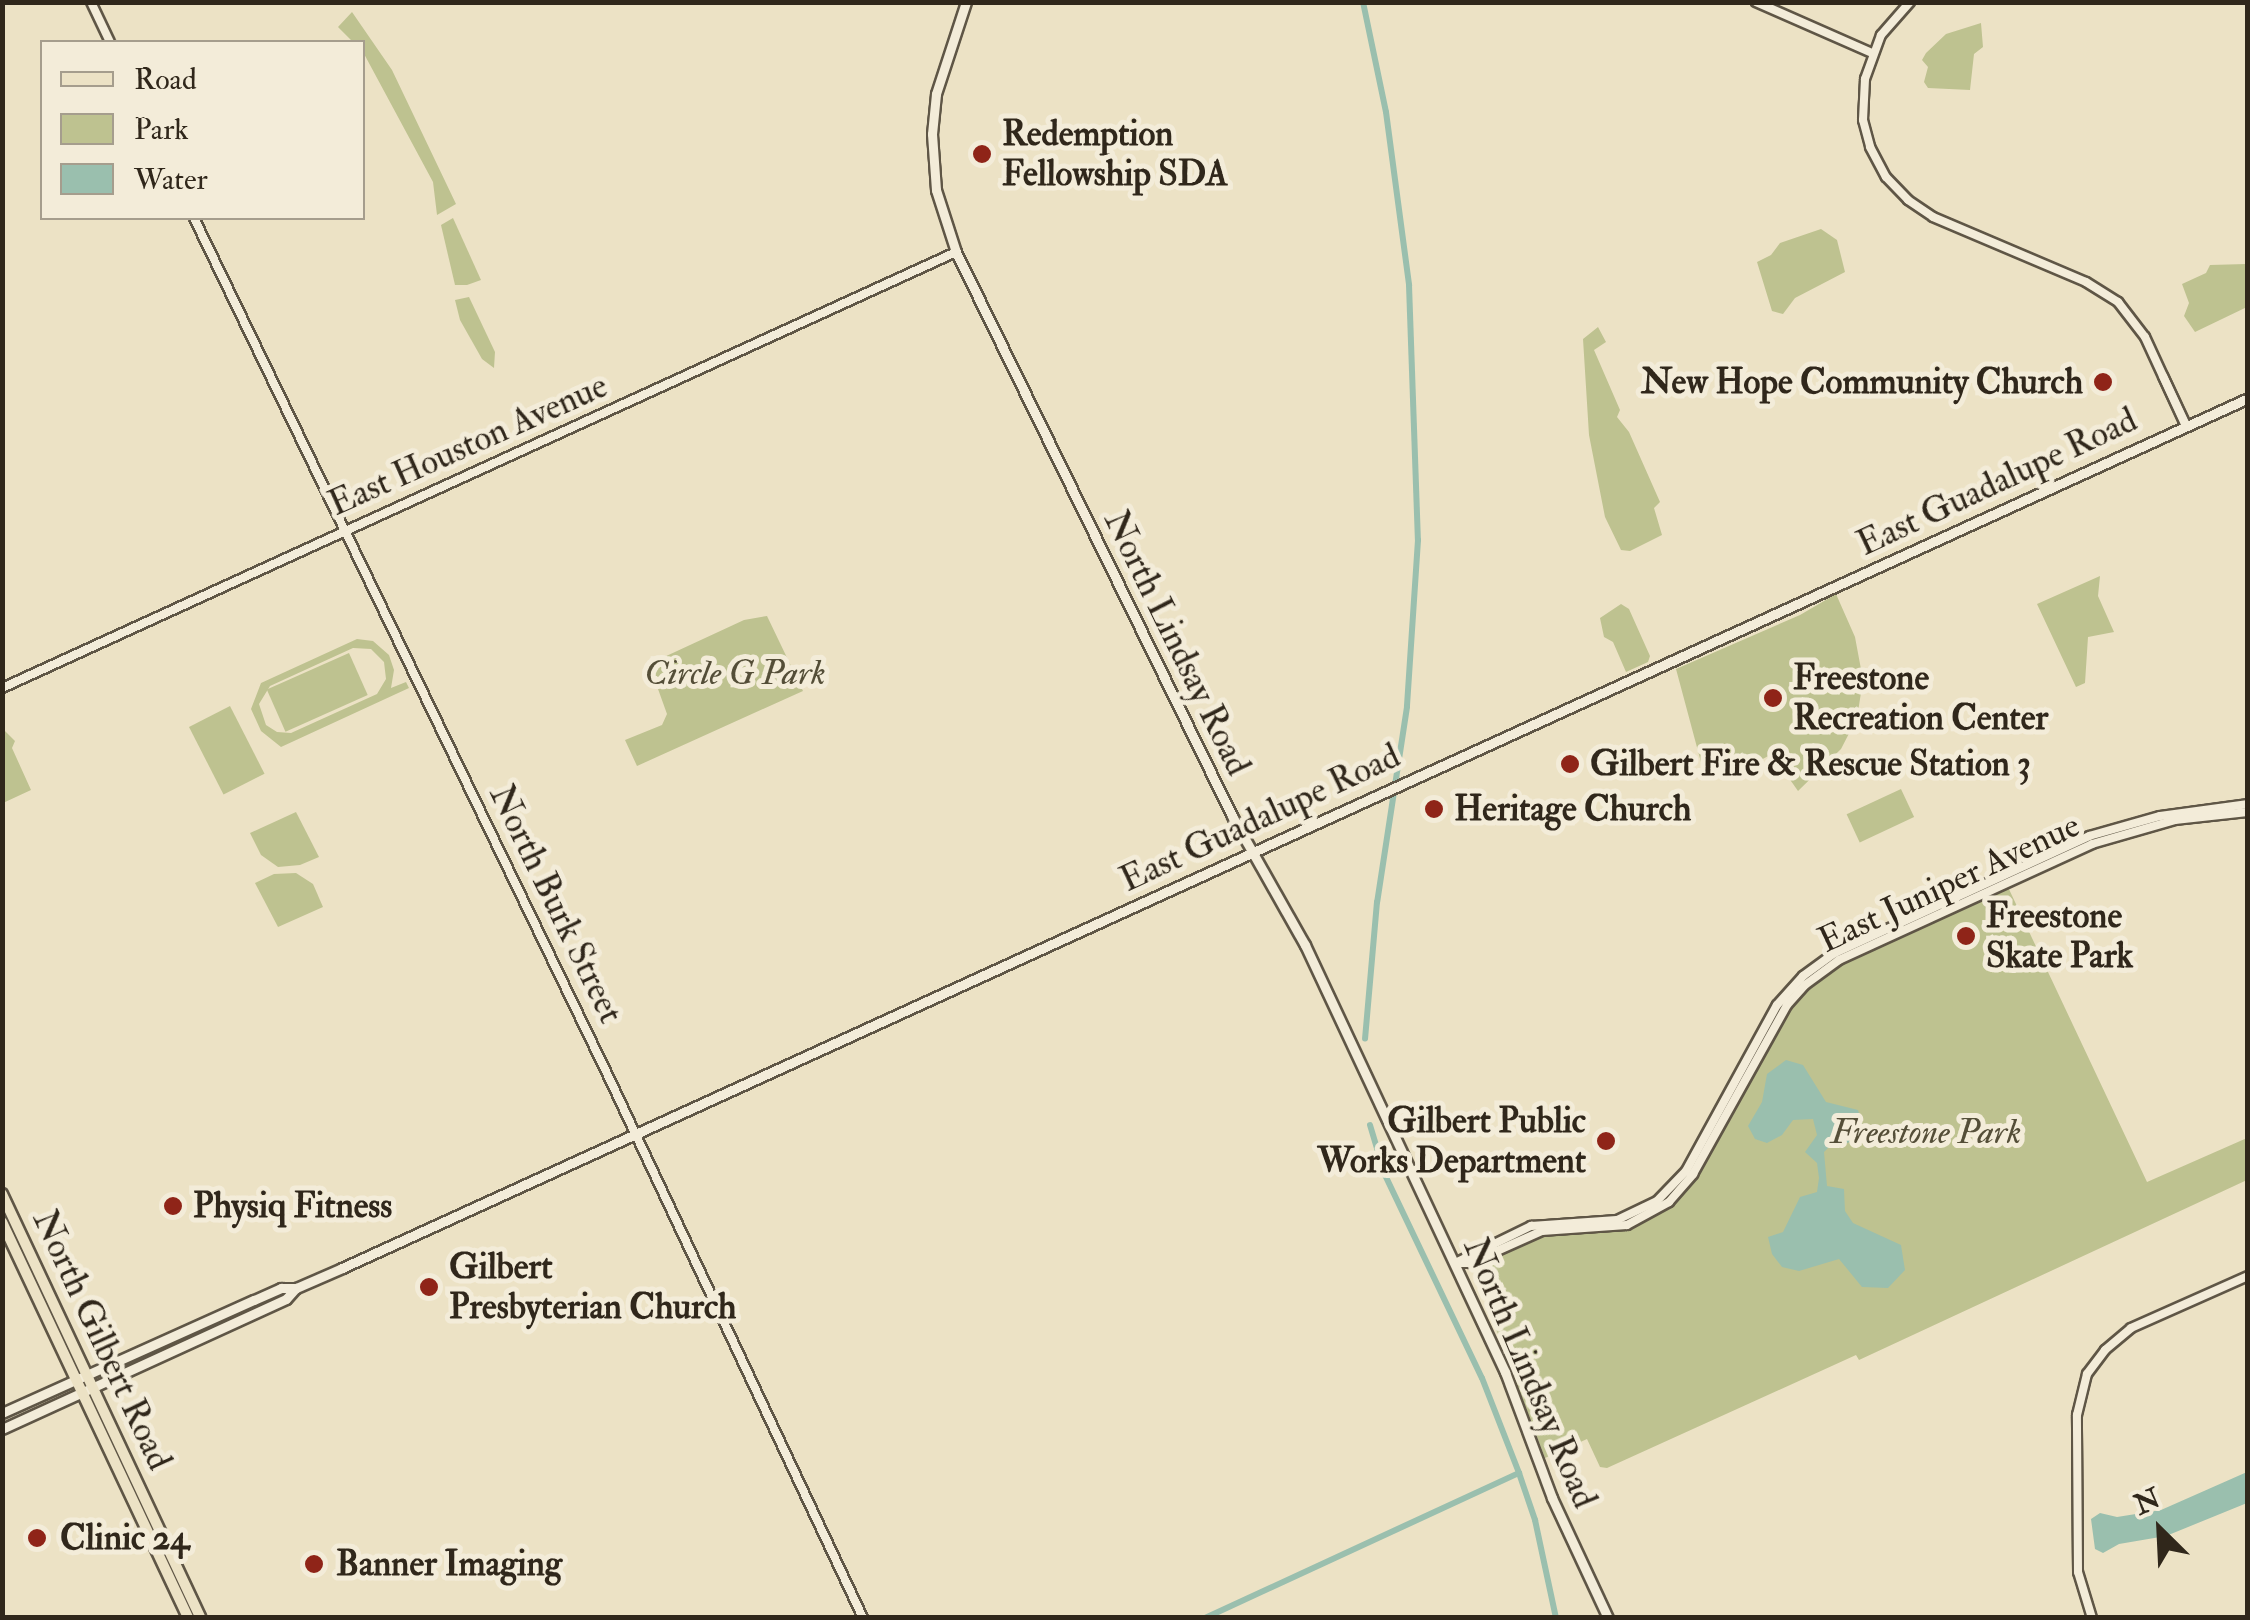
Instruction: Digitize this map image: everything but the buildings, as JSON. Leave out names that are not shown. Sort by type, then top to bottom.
[{"type":"main road","name":"North Lindsay Road","points":[[966,2],[936,94],[932,134],[936,190],[956,252],[1253,852],[1305,945],[1505,1372],[1552,1498],[1608,1618]]},
{"type":"main road","name":"East Guadalupe Road","points":[[2,1413],[282,1288],[296,1288],[2248,398]]},
{"type":"main road","name":"North Gilbert Road","points":[[2,1194],[132,1499],[188,1618]]},
{"type":"main road","name":"North Gilbert Road","points":[[2,1222],[82,1376]]},
{"type":"main road","name":"East Guadalupe Road","points":[[2,1429],[286,1300],[296,1288]]},
{"type":"main road","name":"North Gilbert Road","points":[[88,1390],[201,1618]]},
{"type":"main road","points":[[132,1499],[142,1504],[159,1527]]},
{"type":"street","points":[[91,2],[109,40]]},
{"type":"street","points":[[1756,2],[1872,54]]},
{"type":"street","points":[[1910,2],[1890,22],[1872,54],[1865,79],[1863,120],[1870,148],[1897,188],[1933,217],[2100,288],[2138,326],[2186,426]]},
{"type":"street","name":"North Burk Street","points":[[195,220],[636,1134],[863,1618]]},
{"type":"street","name":"East Houston Avenue","points":[[2,688],[956,252]]},
{"type":"street","name":"East Juniper Avenue","points":[[1455,1263],[1531,1226],[1617,1220],[1649,1207],[1682,1176],[1775,1008],[1803,976],[1845,947],[2117,827],[2178,812],[2248,808]]},
{"type":"street","points":[[2092,1618],[2078,1572],[2078,1416],[2087,1374],[2105,1350],[2132,1328],[2248,1276]]},
{"type":"green space","points":[[352,12],[392,70],[456,204],[437,215],[433,182],[365,56],[365,40],[351,40],[338,27]]},
{"type":"green space","points":[[1981,23],[1983,47],[1974,54],[1970,90],[1928,88],[1924,82],[1928,67],[1922,60],[1926,53],[1946,34]]},
{"type":"green space","points":[[453,218],[481,280],[467,285],[455,285],[441,225]]},
{"type":"green space","points":[[1821,229],[1837,240],[1845,272],[1795,298],[1783,314],[1772,311],[1757,262],[1771,255],[1780,243]]},
{"type":"green space","points":[[2246,264],[2247,307],[2195,332],[2184,316],[2189,303],[2182,284],[2206,273],[2210,265]]},
{"type":"green space","points":[[469,297],[495,352],[494,368],[482,359],[460,320],[455,300]]},
{"type":"green space","points":[[1598,327],[1606,342],[1594,350],[1620,410],[1617,417],[1629,432],[1660,502],[1654,508],[1662,535],[1630,551],[1621,550],[1605,517],[1589,435],[1583,339]]},
{"type":"green space","points":[[2100,576],[2098,596],[2114,632],[2088,637],[2085,683],[2076,687],[2037,604]]},
{"type":"green space","name":"Freestone Recreation Center","points":[[1836,594],[1855,637],[1863,680],[1857,718],[1841,749],[1798,791],[1772,754],[1759,761],[1702,766],[1676,669],[1800,615]]},
{"type":"green space","points":[[1621,604],[1629,609],[1650,656],[1648,662],[1626,672],[1613,642],[1604,637],[1600,618]]},
{"type":"green space","name":"Circle G Park","points":[[767,616],[803,691],[637,766],[625,740],[662,725],[667,714],[649,664],[744,620]]},
{"type":"green space","points":[[357,639],[373,641],[389,655],[394,670],[391,688],[406,682],[409,688],[281,747],[261,731],[251,709],[261,683]],"holes":[[[353,648],[371,649],[384,662],[386,679],[377,694],[291,733],[277,732],[266,725],[259,704],[270,686]]]},
{"type":"green space","points":[[349,653],[368,695],[285,732],[267,690]]},
{"type":"green space","points":[[230,706],[265,774],[224,795],[189,727]]},
{"type":"green space","points":[[2,728],[15,741],[12,748],[31,790],[3,803]]},
{"type":"green space","points":[[1901,789],[1914,817],[1860,842],[1847,814]]},
{"type":"green space","points":[[296,812],[319,857],[300,865],[278,867],[261,855],[250,833]]},
{"type":"green space","points":[[296,873],[313,884],[323,907],[278,927],[255,883],[274,874]]},
{"type":"green space","name":"Freestone Park","points":[[2007,885],[2147,1182],[2247,1138],[2247,1180],[1859,1360],[1856,1355],[1607,1468],[1600,1467],[1587,1439],[1545,1458],[1472,1266],[1538,1235],[1616,1231],[1660,1212],[1694,1177],[1778,1025],[1808,986],[1839,963]]},
{"type":"water","points":[[1786,1060],[1803,1065],[1826,1102],[1858,1110],[1862,1123],[1858,1138],[1843,1145],[1834,1142],[1824,1152],[1827,1186],[1844,1189],[1845,1211],[1853,1223],[1901,1245],[1905,1270],[1888,1288],[1862,1287],[1839,1259],[1799,1271],[1782,1267],[1772,1254],[1768,1237],[1783,1232],[1800,1197],[1817,1192],[1819,1178],[1817,1163],[1805,1152],[1817,1135],[1813,1119],[1793,1120],[1782,1135],[1767,1143],[1755,1139],[1748,1126],[1762,1102],[1767,1074]]},
{"type":"water","points":[[2247,1472],[2247,1503],[2166,1536],[2119,1544],[2103,1553],[2095,1549],[2091,1519],[2100,1513],[2117,1517],[2161,1510]]},
{"type":"waterway","points":[[1363,2],[1386,112],[1409,285],[1418,540],[1407,707],[1377,902],[1365,1038]]},
{"type":"waterway","points":[[1370,1125],[1385,1175],[1482,1378],[1519,1473],[1535,1520],[1556,1618]]},
{"type":"waterway","points":[[1205,1618],[1519,1473]]},
{"type":"place","name":"Redemption Fellowship SDA","points":[[982,154]]},
{"type":"place","name":"New Hope Community Church","points":[[2103,382]]},
{"type":"place","name":"Freestone Recreation Center","points":[[1773,698]]},
{"type":"place","name":"Gilbert Fire & Rescue Station 3","points":[[1570,764]]},
{"type":"place","name":"Heritage Church","points":[[1434,809]]},
{"type":"place","name":"Freestone Skate Park","points":[[1966,936]]},
{"type":"place","name":"Gilbert Public Works Department","points":[[1606,1141]]},
{"type":"place","name":"Physiq Fitness","points":[[173,1206]]},
{"type":"place","name":"Gilbert Presbyterian Church","points":[[429,1287]]},
{"type":"place","name":"Clinic 24","points":[[37,1538]]},
{"type":"place","name":"Banner Imaging","points":[[314,1564]]}]
